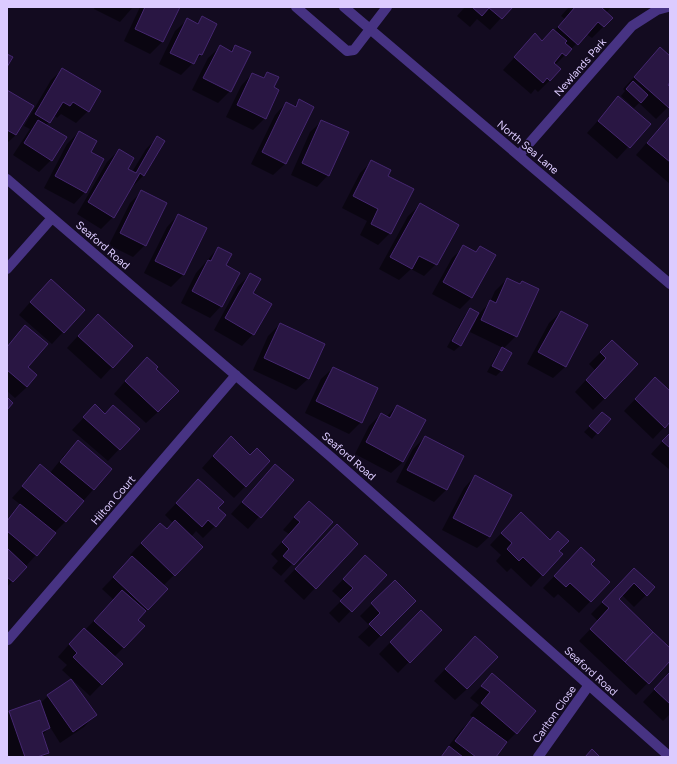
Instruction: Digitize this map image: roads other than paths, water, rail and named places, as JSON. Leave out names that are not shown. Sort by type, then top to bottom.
[{"type":"street","points":[[296,7],[347,51],[354,50],[386,7]]},
{"type":"street","name":"North Sea Lane","points":[[344,7],[670,284]]},
{"type":"street","name":"Newlands Park","points":[[519,155],[632,26],[657,10],[668,7]]},
{"type":"street","name":"Seaford Road","points":[[7,179],[331,457],[670,757]]},
{"type":"street","points":[[7,269],[52,218]]},
{"type":"street","name":"Hilton Court","points":[[8,640],[236,375]]},
{"type":"street","name":"Carlton Close","points":[[538,757],[589,685]]}]
